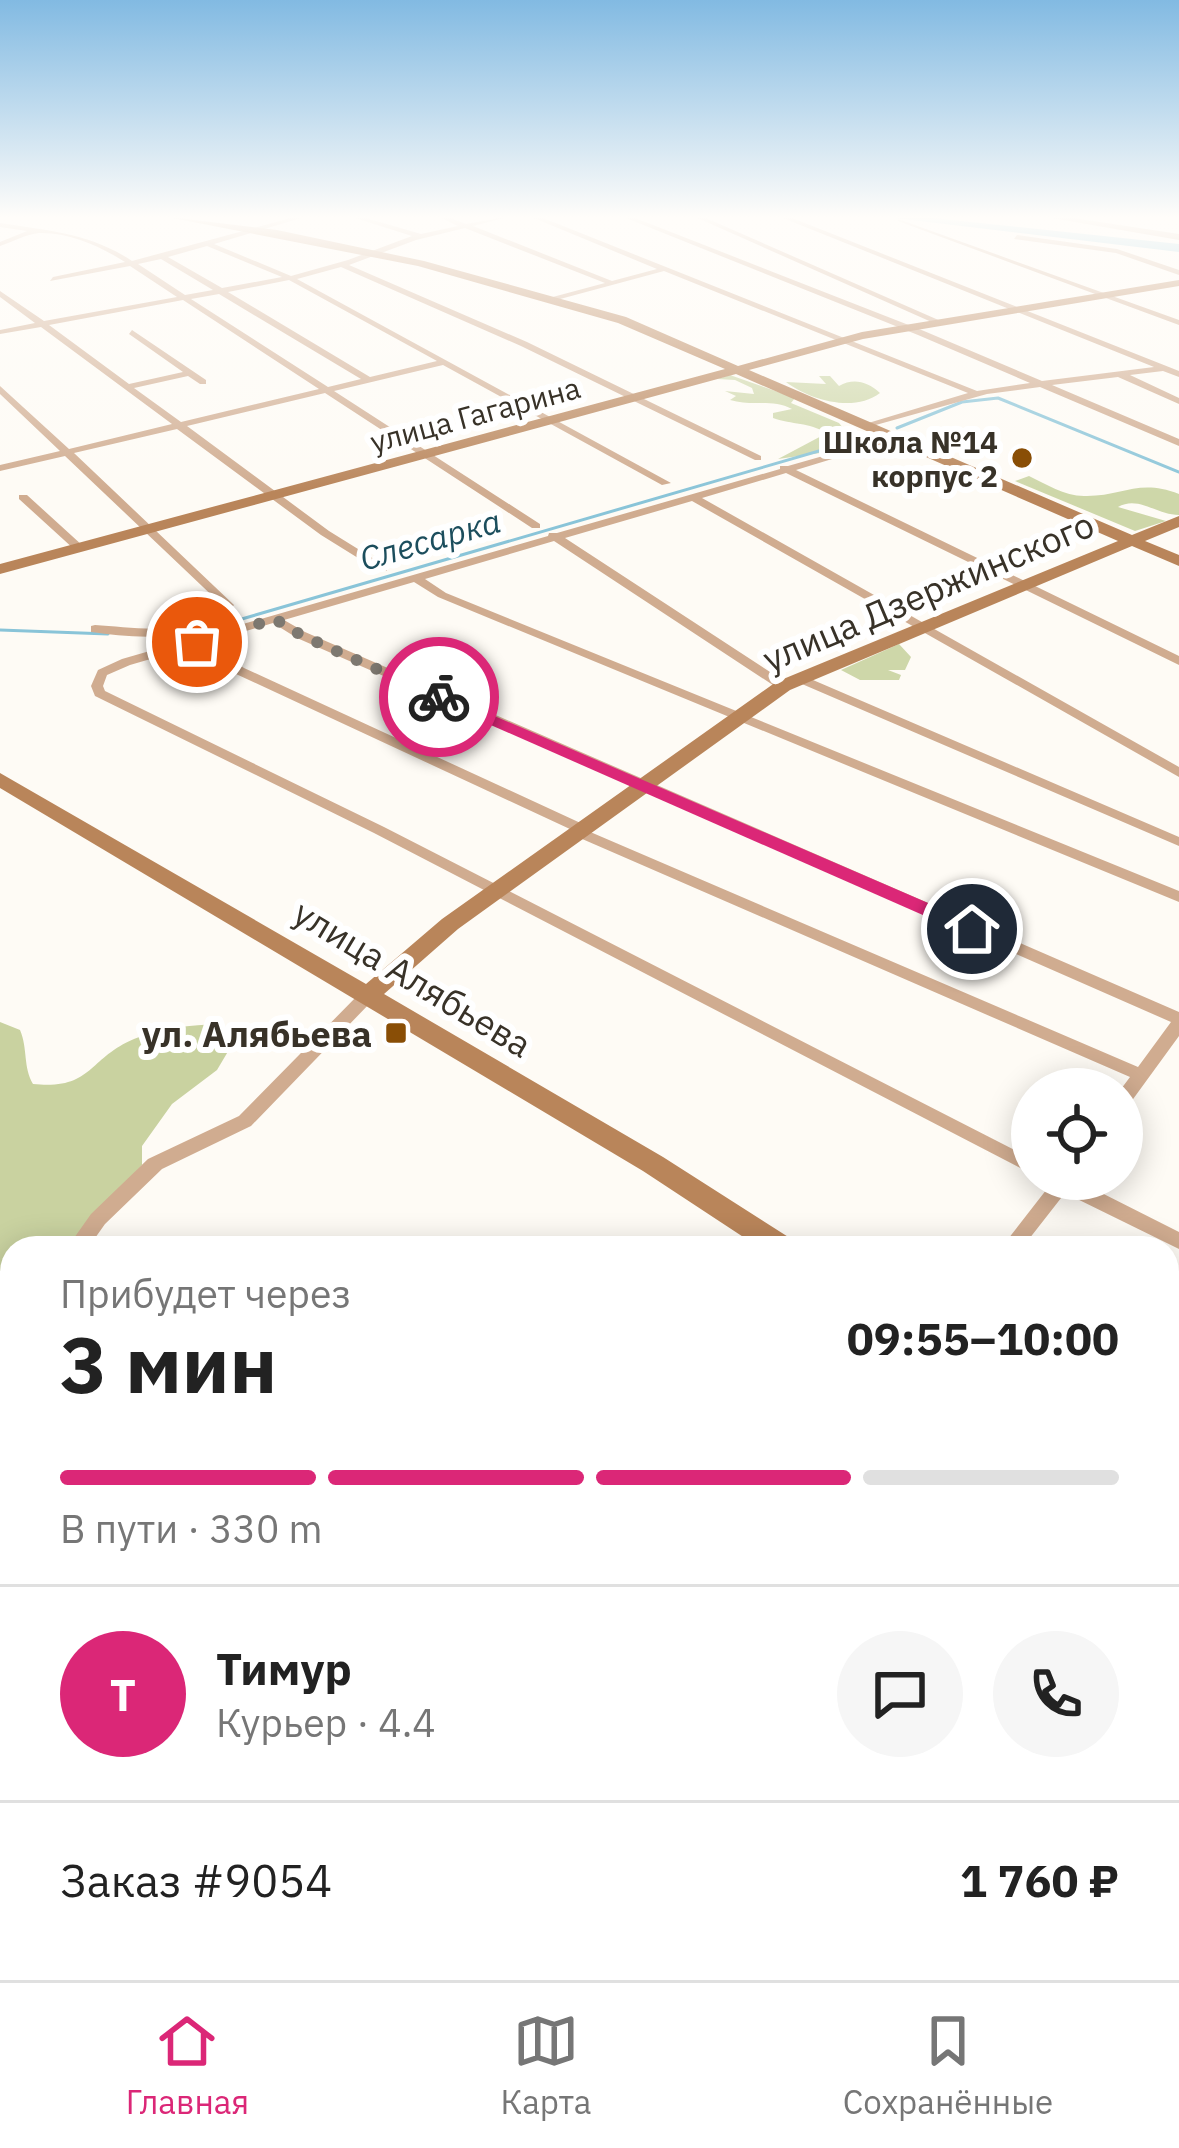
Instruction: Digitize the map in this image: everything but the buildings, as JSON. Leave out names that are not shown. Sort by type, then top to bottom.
[{"type":"main road","points":[[582,308],[650,330],[1179,561]]},
{"type":"main road","name":"улица Гагарина","points":[[0,568],[844,341],[1027,308]]},
{"type":"main road","name":"улица Дзержинского","points":[[368,996],[426,942],[791,682],[1179,521]]},
{"type":"main road","name":"улица Алябьева","points":[[0,779],[694,1188],[766,1236]]},
{"type":"street","points":[[22,308],[382,569]]},
{"type":"street","points":[[0,332],[127,308]]},
{"type":"street","points":[[198,308],[536,526]]},
{"type":"street","points":[[252,308],[369,380]]},
{"type":"street","points":[[346,308],[666,483]]},
{"type":"street","points":[[439,308],[758,458]]},
{"type":"street","points":[[765,308],[975,393]]},
{"type":"street","points":[[859,308],[1179,443]]},
{"type":"street","points":[[908,308],[939,322]]},
{"type":"street","points":[[1013,308],[1179,371]]},
{"type":"street","points":[[1138,308],[1179,323]]},
{"type":"street","points":[[131,332],[203,382]]},
{"type":"street","points":[[0,468],[445,362]]},
{"type":"street","points":[[868,425],[975,393],[1165,369]]},
{"type":"street","points":[[127,387],[188,373]]},
{"type":"street","points":[[1118,374],[1179,401]]},
{"type":"street","points":[[0,388],[227,602],[227,611],[181,628],[95,628]]},
{"type":"street","points":[[896,438],[113,666],[98,679],[100,693],[1011,1156]]},
{"type":"street","points":[[784,469],[1179,661]]},
{"type":"street","points":[[691,496],[1179,773]]},
{"type":"street","points":[[22,497],[79,548]]},
{"type":"street","points":[[554,535],[791,682],[1179,842]]},
{"type":"street","points":[[414,577],[442,595],[1179,897]]},
{"type":"street","points":[[275,619],[301,635],[1179,1022],[1143,1072]]},
{"type":"street","points":[[197,642],[229,666],[580,831],[1125,1068]]},
{"type":"street","points":[[86,1236],[144,1172],[167,1156],[245,1120],[368,996]]},
{"type":"street","points":[[1020,1236],[1046,1200]]},
{"type":"street","points":[[1100,1200],[1169,1236]]},
{"type":"green space","points":[[730,375],[795,398],[791,403],[839,423],[852,439],[827,452],[778,459],[827,433],[773,418],[773,413],[792,409],[785,406],[730,400],[736,396],[725,391],[754,394],[752,388],[735,380],[717,379]]},
{"type":"green space","points":[[819,376],[830,376],[839,386],[865,383],[880,393],[858,402],[832,402],[786,382],[826,384]]},
{"type":"green space","points":[[1029,476],[1077,495],[1165,490],[1179,494],[1179,515],[1133,503],[1118,507],[1166,521],[1135,531],[1015,481]]},
{"type":"green space","points":[[899,644],[911,657],[905,670],[888,670],[901,675],[899,680],[860,680],[841,670]]},
{"type":"green space","points":[[0,1022],[20,1030],[33,1084],[79,1078],[119,1047],[165,1030],[219,1024],[236,1038],[217,1070],[172,1104],[142,1146],[142,1165],[78,1236],[0,1236]]},
{"type":"waterway","name":"Слесарка","points":[[897,428],[962,402],[998,398],[1179,472]]},
{"type":"waterway","name":"Слесарка","points":[[156,636],[197,632],[867,437]]},
{"type":"waterway","name":"Слесарка","points":[[0,630],[108,634]]},
{"type":"way so far","points":[[197,642],[275,619],[439,697]]},
{"type":"place","name":"Школа №14 корпус 2","points":[[1022,458]]},
{"type":"place","name":"ул. Алябьева","points":[[396,1033]]},
{"type":"route","points":[[439,697],[972,929]]}]
